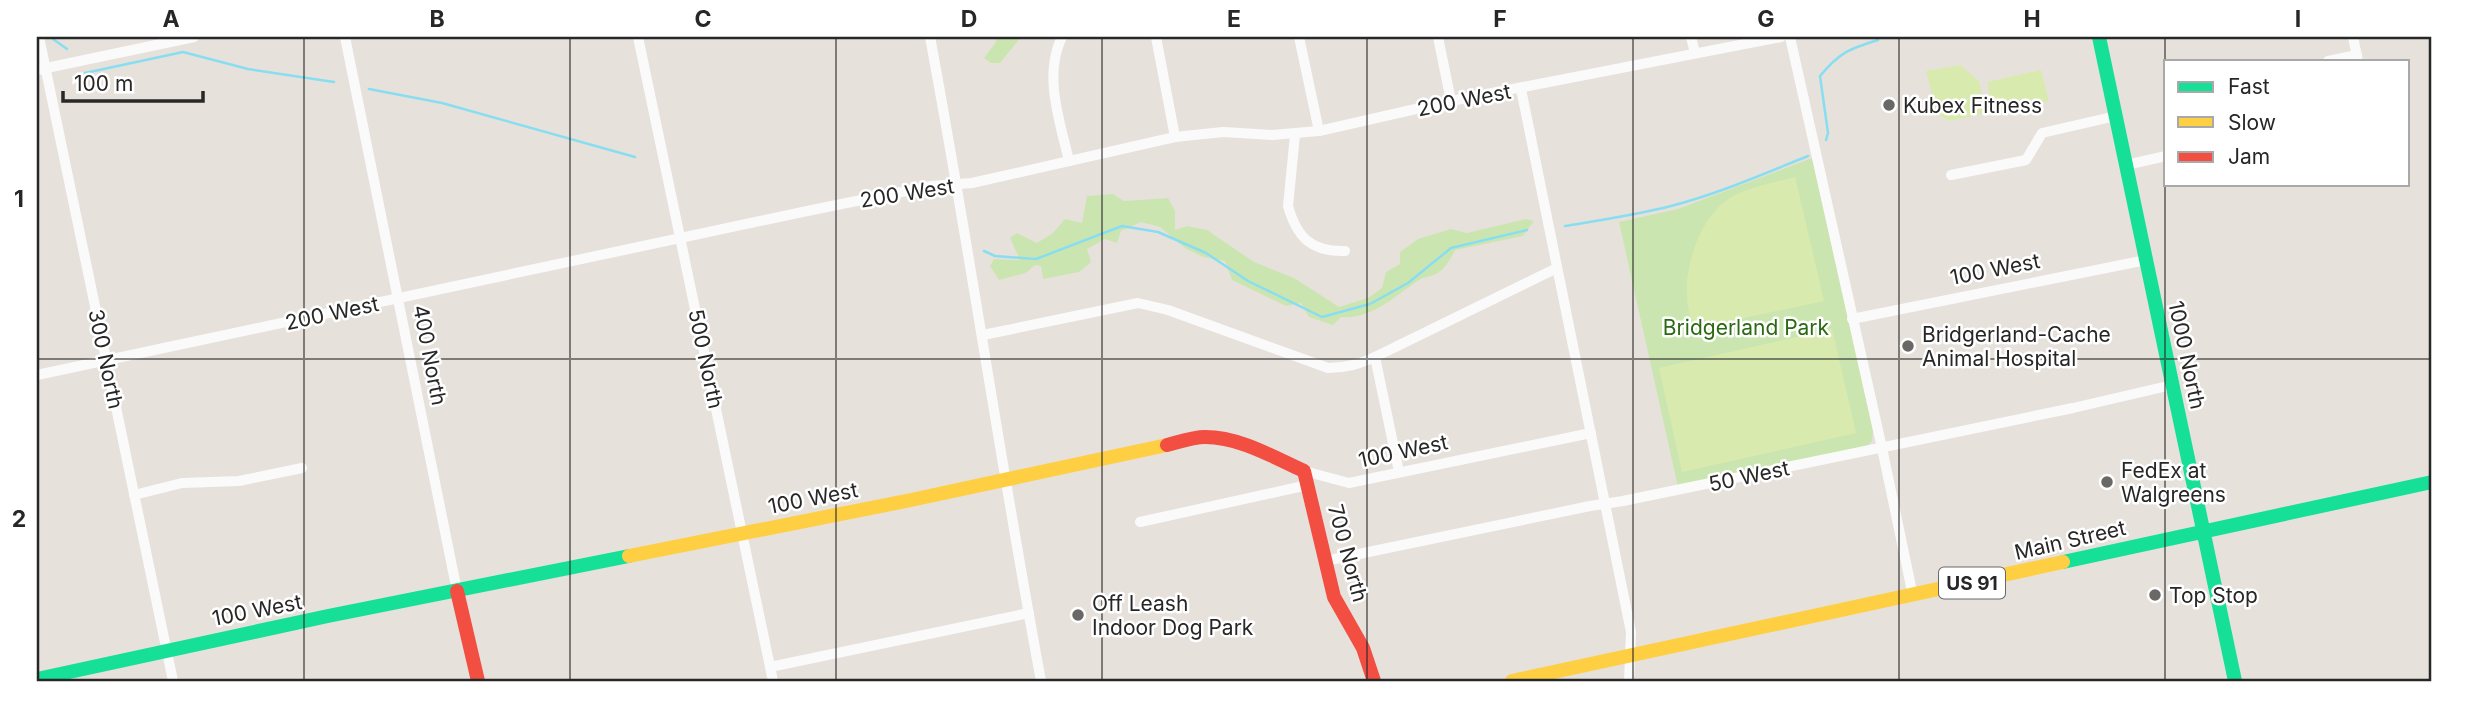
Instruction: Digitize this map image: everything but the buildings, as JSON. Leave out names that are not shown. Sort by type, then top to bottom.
[{"type":"street","name":"300 North","points":[[39,37],[41,69],[107,361],[173,681]]},
{"type":"street","points":[[41,69],[194,37]]},
{"type":"street","name":"400 North","points":[[345,37],[457,591],[478,681]]},
{"type":"street","name":"500 North","points":[[638,37],[773,681]]},
{"type":"street","points":[[930,37],[1041,681]]},
{"type":"street","points":[[1062,37],[1055,52],[1053,90],[1069,161]]},
{"type":"street","points":[[1156,37],[1175,138]]},
{"type":"street","points":[[1299,37],[1319,131]]},
{"type":"street","points":[[1438,37],[1451,101]]},
{"type":"street","points":[[1691,37],[1695,53]]},
{"type":"street","name":"200 West","points":[[37,375],[931,186],[957,184],[1175,138],[1223,132],[1295,135],[1319,131],[1451,101],[1781,37]]},
{"type":"street","points":[[1790,37],[1913,596]]},
{"type":"street","name":"1000 North","points":[[2099,37],[2235,681]]},
{"type":"street","points":[[2338,60],[2358,58],[2353,37]]},
{"type":"street","points":[[1521,89],[1631,632],[1629,681]]},
{"type":"street","points":[[1951,175],[2026,160],[2042,133],[2116,117]]},
{"type":"street","points":[[1295,135],[1289,206],[1292,218],[1302,235],[1317,248],[1328,252],[1345,251]]},
{"type":"street","points":[[2126,165],[2164,156]]},
{"type":"street","name":"100 West","points":[[1852,318],[2146,260]]},
{"type":"street","points":[[983,335],[1138,303],[1168,310],[1328,368],[1356,365],[1557,268]]},
{"type":"street","points":[[1375,357],[1399,472]]},
{"type":"street","name":"50 West","points":[[1325,561],[1882,448],[2172,385]]},
{"type":"street","name":"100 West","points":[[37,679],[167,650],[1005,482],[1202,438],[1221,437],[1240,442],[1306,478],[1349,483],[1591,433]]},
{"type":"street","points":[[134,495],[182,483],[239,481],[302,468]]},
{"type":"street","points":[[1140,522],[1306,478]]},
{"type":"street","name":"700 North","points":[[1306,478],[1334,597],[1363,648],[1374,681]]},
{"type":"street","name":"Main Street","points":[[1512,681],[2432,482]]},
{"type":"street","points":[[770,667],[1028,613]]},
{"type":"green space","points":[[996,37],[1021,37],[1000,63],[991,63],[984,58],[996,42]]},
{"type":"green space","points":[[1960,65],[1979,81],[1986,113],[1950,121],[1937,114],[1926,71]]},
{"type":"green space","points":[[2041,70],[2049,101],[1993,114],[1987,82]]},
{"type":"green space","name":"Bridgerland Park","points":[[1812,158],[1873,431],[1872,441],[1867,446],[1678,487],[1619,222],[1678,209]]},
{"type":"green space","points":[[1795,177],[1824,301],[1697,328],[1689,312],[1687,281],[1696,244],[1708,220],[1726,201],[1737,194]]},
{"type":"green space","points":[[1113,194],[1124,201],[1168,198],[1175,211],[1175,230],[1187,226],[1207,230],[1254,262],[1294,278],[1339,307],[1368,298],[1382,288],[1386,272],[1400,264],[1400,252],[1418,239],[1451,229],[1467,233],[1526,219],[1534,221],[1523,236],[1455,250],[1438,273],[1419,280],[1373,311],[1341,317],[1333,325],[1309,317],[1301,303],[1286,306],[1232,280],[1225,261],[1203,257],[1185,248],[1160,227],[1141,222],[1121,231],[1117,243],[1105,239],[1087,249],[1091,262],[1079,272],[1043,279],[1041,266],[1035,265],[1026,273],[999,280],[990,266],[994,259],[1020,260],[1010,238],[1017,233],[1037,243],[1053,233],[1065,219],[1082,223],[1087,196]]},
{"type":"green space","points":[[1832,329],[1856,433],[1682,472],[1659,368]]},
{"type":"waterway","points":[[53,39],[67,49]]},
{"type":"waterway","points":[[1826,140],[1828,133],[1820,76],[1846,52],[1878,40]]},
{"type":"waterway","points":[[85,73],[183,52],[248,69],[334,82]]},
{"type":"waterway","points":[[369,89],[442,103],[635,157]]},
{"type":"waterway","points":[[1565,226],[1689,201],[1808,156]]},
{"type":"waterway","points":[[984,251],[995,256],[1036,259],[1122,226],[1158,232],[1206,253],[1248,281],[1322,317],[1370,304],[1408,283],[1451,248],[1527,230]]},
{"type":"traffic: fast","points":[[2099,37],[2235,681]]},
{"type":"traffic: fast","points":[[2063,562],[2432,482]]},
{"type":"traffic: fast","points":[[37,679],[328,616],[629,556]]},
{"type":"traffic: slow","points":[[629,556],[911,500],[1167,445]]},
{"type":"traffic: slow","points":[[1512,681],[2063,562]]},
{"type":"traffic: jam","points":[[1167,445],[1205,437],[1231,440],[1304,471],[1334,597],[1363,648],[1374,681]]},
{"type":"traffic: jam","points":[[457,591],[478,681]]},
{"type":"place","name":"Kubex Fitness","points":[[1889,105]]},
{"type":"place","name":"Bridgerland-Cache Animal Hospital","points":[[1908,346]]},
{"type":"place","name":"FedEx at Walgreens","points":[[2107,482]]},
{"type":"place","name":"Top Stop","points":[[2155,595]]},
{"type":"place","name":"Off Leash Indoor Dog Park","points":[[1078,615]]}]
